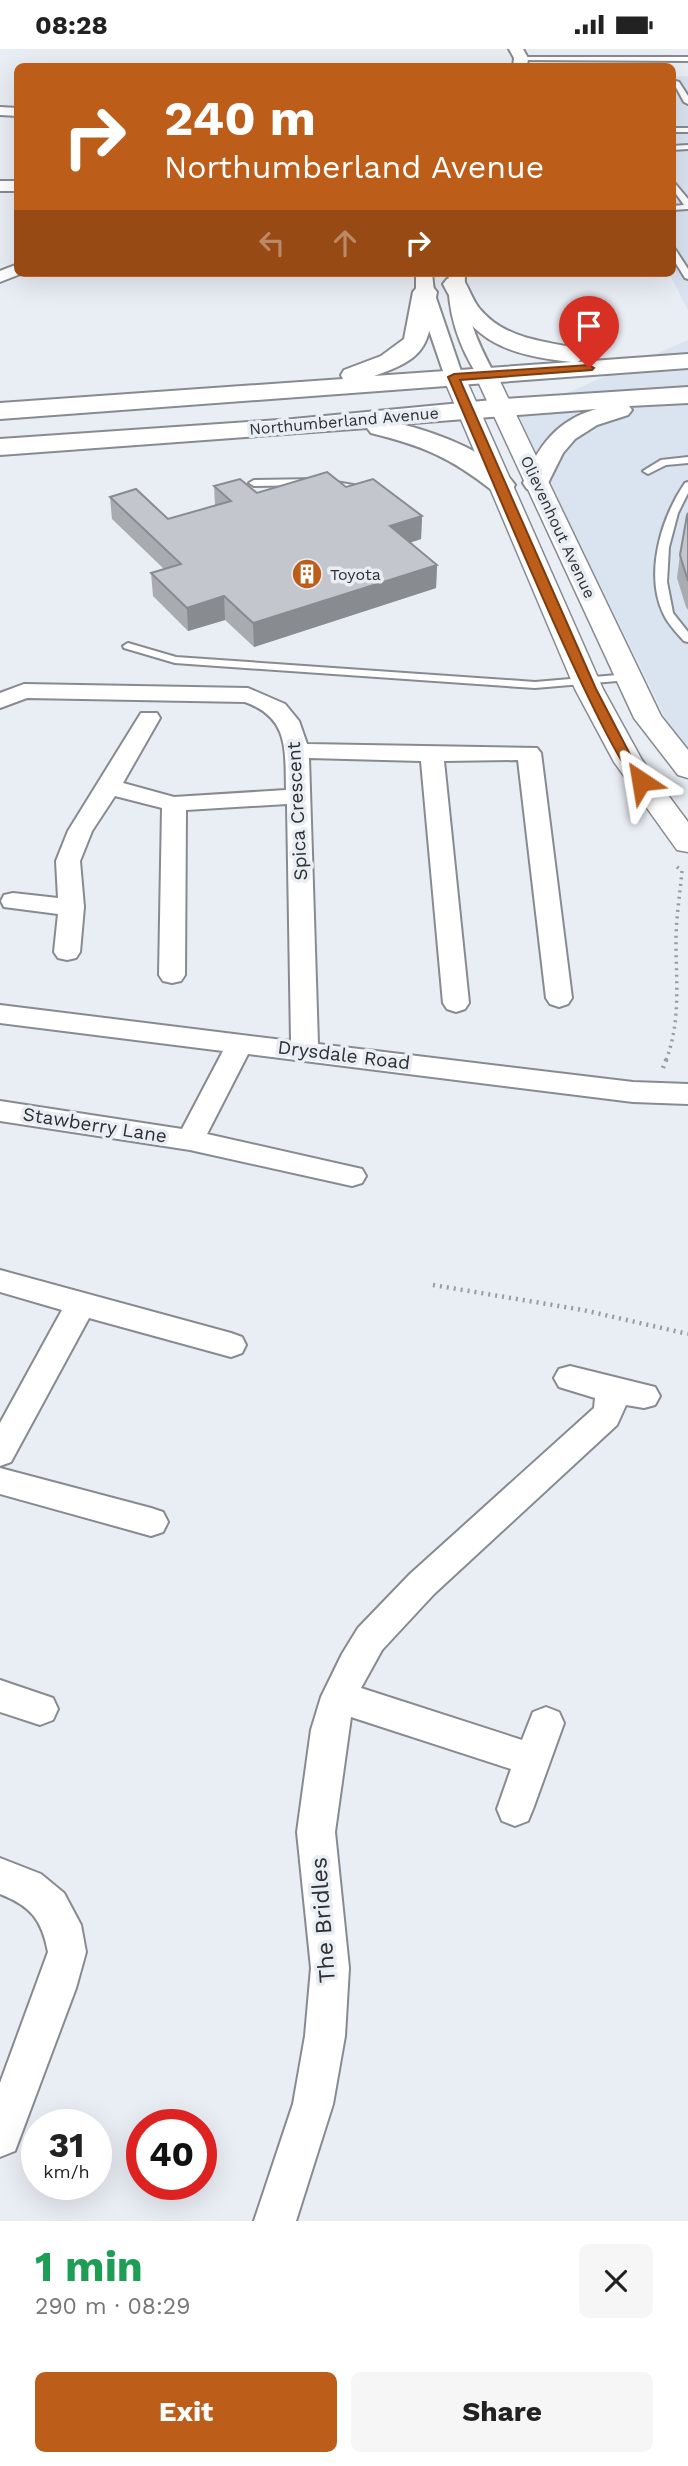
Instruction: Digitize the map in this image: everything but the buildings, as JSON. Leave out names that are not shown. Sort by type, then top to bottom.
[{"type":"main road","points":[[456,278],[469,311],[481,324],[506,338],[563,354],[644,364]]},
{"type":"main road","points":[[307,388],[363,372],[404,352],[419,335],[424,282]]},
{"type":"main road","name":"Northumberland Avenue","points":[[0,411],[688,361]]},
{"type":"main road","points":[[536,482],[549,451],[564,434],[601,415],[682,396]]},
{"type":"main road","name":"Northumberland Avenue","points":[[0,447],[293,427],[469,409],[682,396]]},
{"type":"main road","points":[[293,427],[369,427],[424,437],[472,461],[502,485]]},
{"type":"street","name":"Olievenhout Avenue","points":[[456,278],[459,314],[474,352],[503,407],[648,718],[688,769]]},
{"type":"street","name":"Olievenhout Avenue","points":[[424,282],[454,377],[585,679],[628,762],[681,854]]},
{"type":"street","name":"Spica Crescent","points":[[0,701],[24,691],[248,695],[267,702],[282,712],[291,723],[298,751],[305,1050]]},
{"type":"street","points":[[67,952],[71,907],[68,860],[73,845],[149,718]]},
{"type":"street","points":[[298,751],[529,753],[559,998]]},
{"type":"street","points":[[432,754],[456,1003]]},
{"type":"street","points":[[109,787],[174,804],[300,796]]},
{"type":"street","points":[[172,975],[174,804]]},
{"type":"street","points":[[13,901],[71,907]]},
{"type":"street","name":"Drysdale Road","points":[[0,1014],[633,1092],[688,1094]]},
{"type":"street","name":"Stawberry Lane","points":[[190,1140],[241,1042]]},
{"type":"street","name":"Stawberry Lane","points":[[0,1111],[190,1140],[352,1176]]},
{"type":"street","points":[[0,1282],[232,1345]]},
{"type":"street","points":[[0,1453],[80,1304]]},
{"type":"street","name":"The Bridles","points":[[275,2221],[313,2104],[325,2036],[330,1968],[316,1832],[327,1742],[339,1697],[370,1639],[422,1584],[598,1425],[609,1410],[628,1393],[570,1378]]},
{"type":"street","points":[[0,1481],[151,1522]]},
{"type":"street","points":[[0,1696],[40,1709]]},
{"type":"street","points":[[339,1697],[533,1760]]},
{"type":"street","points":[[515,1809],[546,1723]]},
{"type":"street","points":[[0,1876],[28,1887],[51,1906],[62,1925],[66,1952],[56,1988],[0,2136]]},
{"type":"lane","points":[[519,58],[688,59]]},
{"type":"lane","points":[[676,87],[688,102]]},
{"type":"lane","points":[[676,188],[688,206]]},
{"type":"lane","points":[[676,258],[688,277]]},
{"type":"lane","points":[[648,471],[664,462],[688,460]]},
{"type":"lane","points":[[254,483],[318,482],[375,494]]},
{"type":"lane","points":[[688,485],[675,509],[666,537],[659,579],[668,614],[688,639]]},
{"type":"lane","points":[[128,646],[167,659],[201,663],[535,685],[629,677]]},
{"type":"path","points":[[660,1075],[673,1048],[678,1019],[676,939],[681,854]]},
{"type":"path","points":[[433,1285],[583,1310],[688,1334]]},
{"type":"shaded area","points":[[688,76],[688,310],[671,277],[676,277],[676,77]]},
{"type":"shaded area","points":[[688,340],[688,755],[680,748],[517,415]]},
{"type":"place","name":"Toyota","points":[[307,574]]},
{"type":"route","points":[[589,368],[454,377],[589,689],[641,781]]}]
